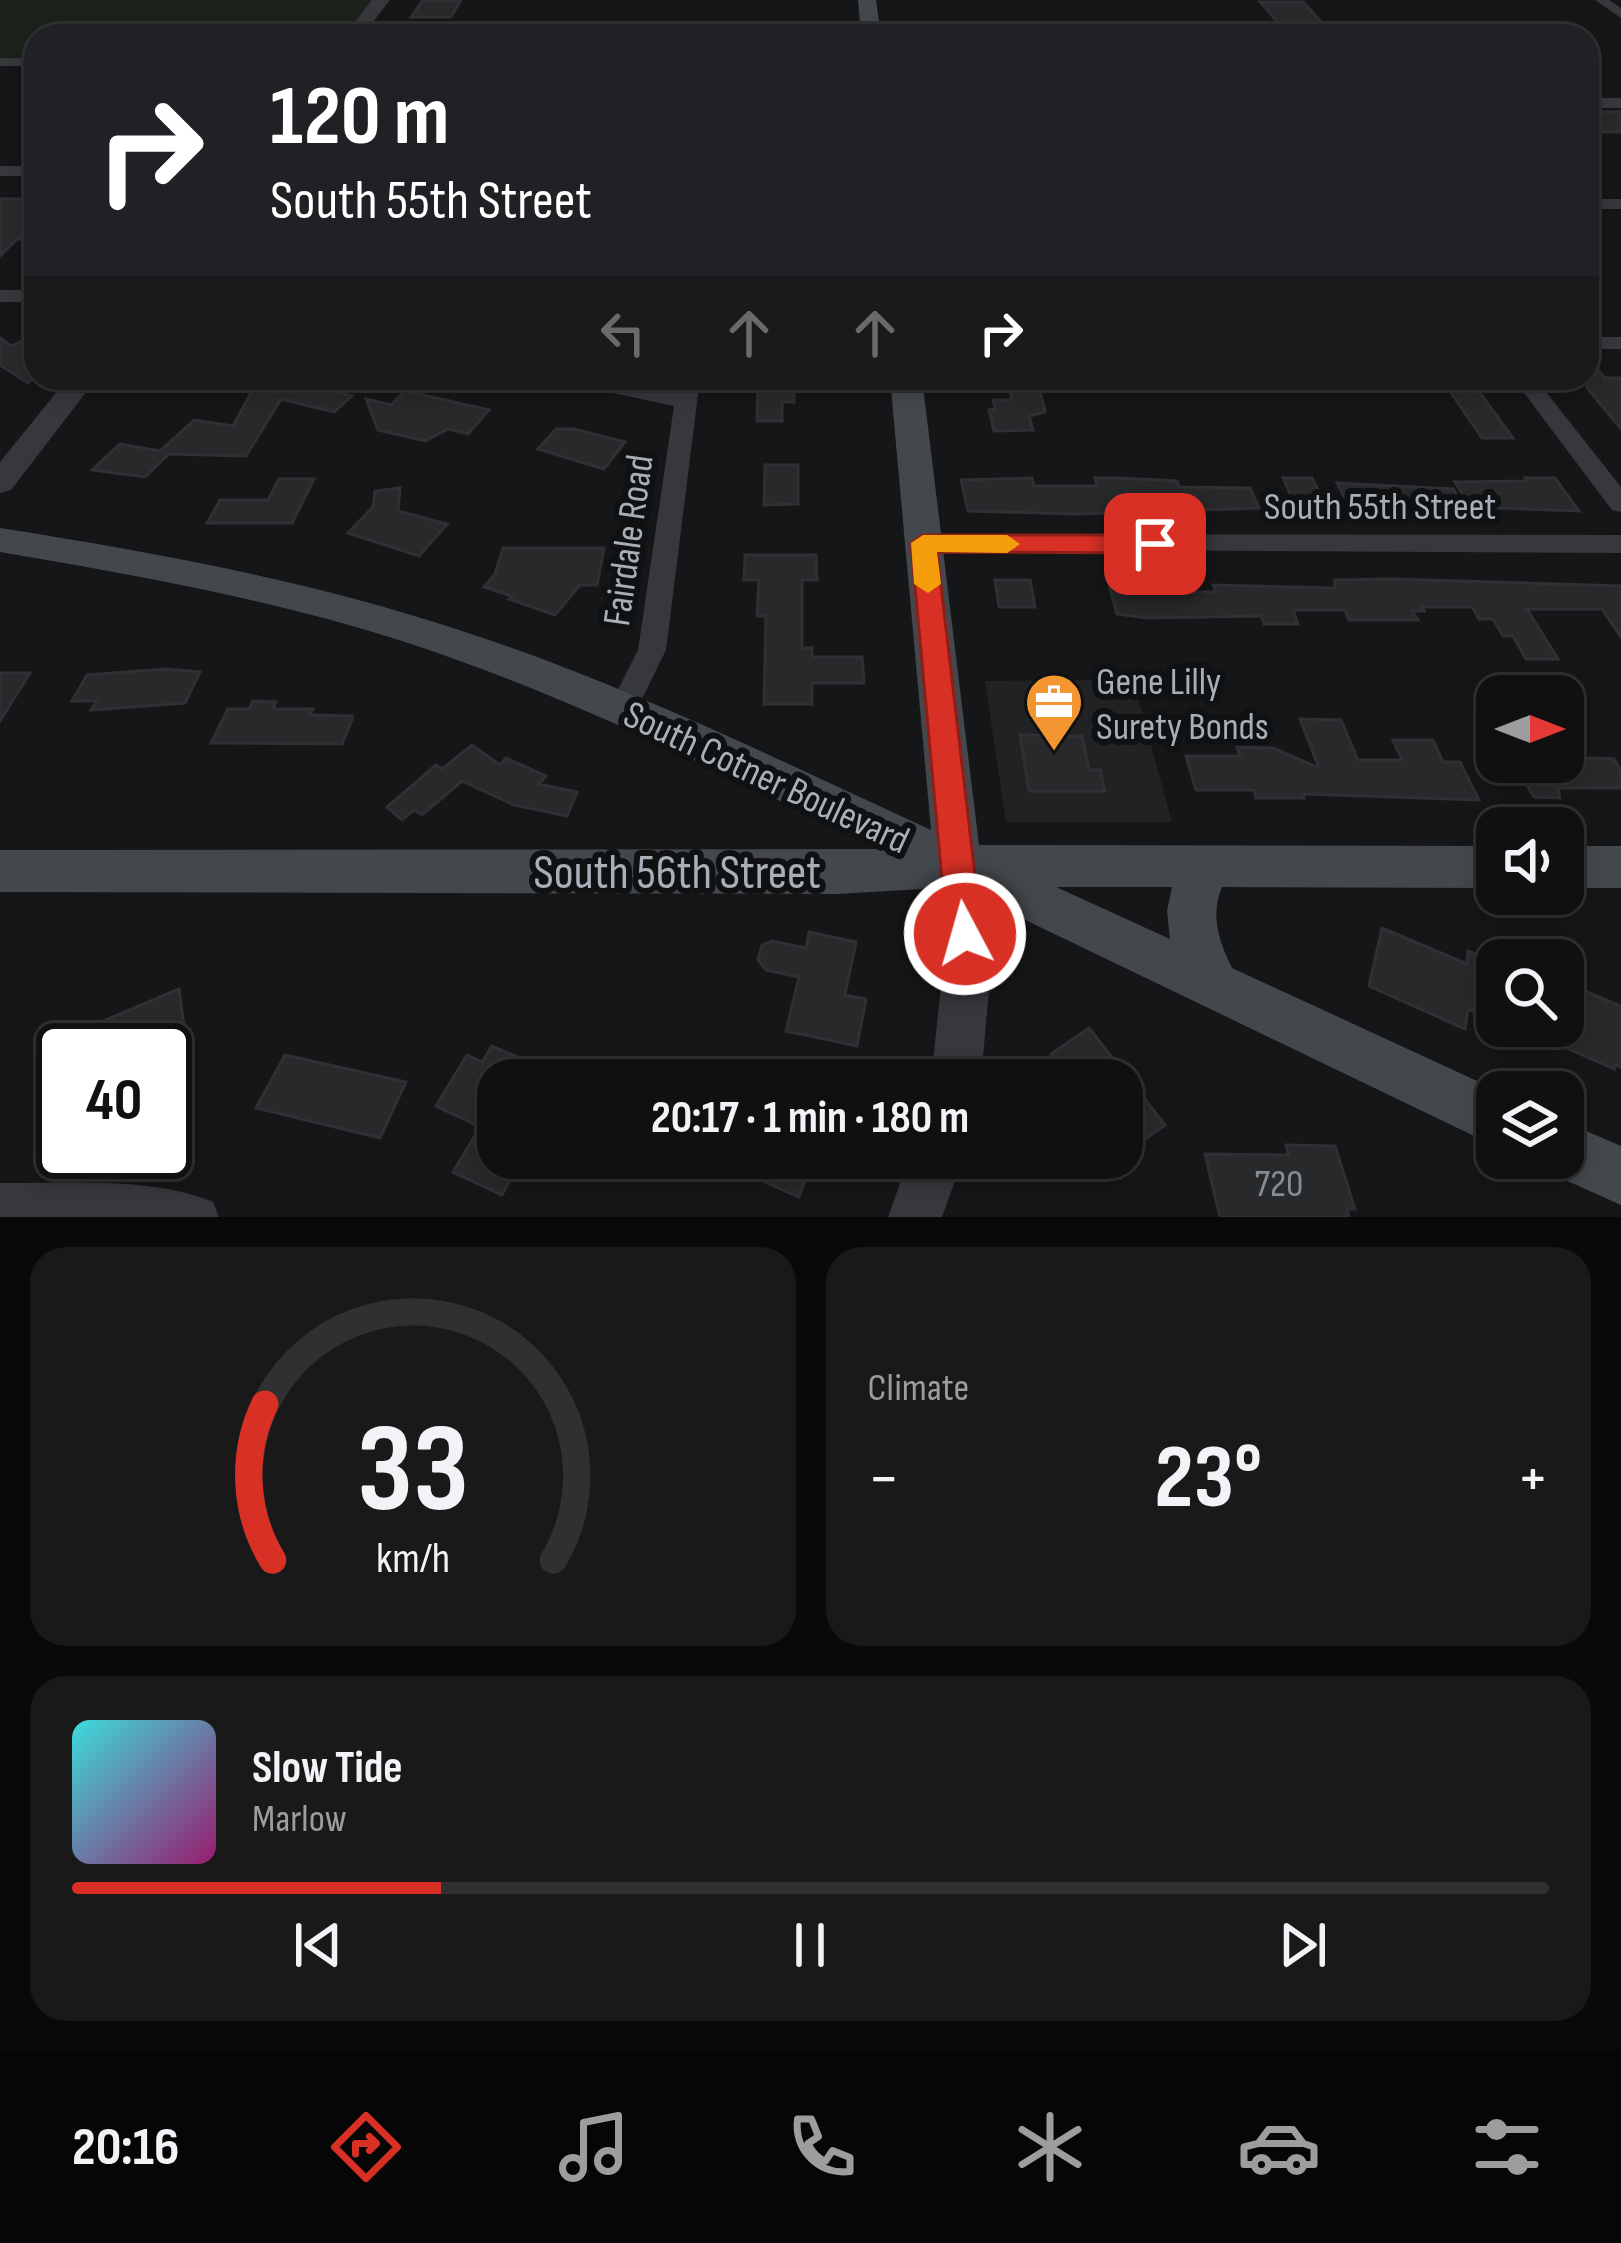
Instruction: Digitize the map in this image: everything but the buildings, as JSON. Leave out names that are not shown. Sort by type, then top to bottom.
[{"type":"main road","points":[[908,390],[958,866]]},
{"type":"main road","name":"South Cotner Boulevard","points":[[0,540],[199,575],[333,607],[482,652],[624,707],[1476,1109]]},
{"type":"main road","points":[[1208,867],[1191,897],[1190,921],[1213,984]]},
{"type":"main road","name":"South 56th Street","points":[[0,871],[1476,867]]},
{"type":"main road","points":[[1584,867],[1621,867]]},
{"type":"main road","points":[[1584,1159],[1621,1176]]},
{"type":"street","points":[[363,24],[381,0]]},
{"type":"street","points":[[1601,0],[1621,14]]},
{"type":"street","points":[[0,483],[74,390]]},
{"type":"street","name":"Fairdale Road","points":[[624,707],[652,650],[687,390]]},
{"type":"street","points":[[1533,390],[1621,504]]},
{"type":"street","name":"South 55th Street","points":[[923,543],[1621,544]]},
{"type":"street","points":[[958,866],[966,978],[958,1059]]},
{"type":"street","points":[[915,1217],[929,1179]]},
{"type":"street","points":[[0,1203],[121,1206],[198,1217]]},
{"type":"shaded area","points":[[0,0],[381,0],[362,24],[24,24],[24,62],[0,62]]},
{"type":"shaded area","points":[[1133,680],[1172,822],[1006,822],[985,681]]},
{"type":"slow traffic","points":[[928,584],[923,543],[1007,544]]},
{"type":"place","name":"Gene Lilly Surety Bonds","points":[[1054,753]]},
{"type":"route","points":[[965,934],[923,543],[1155,544]]}]
